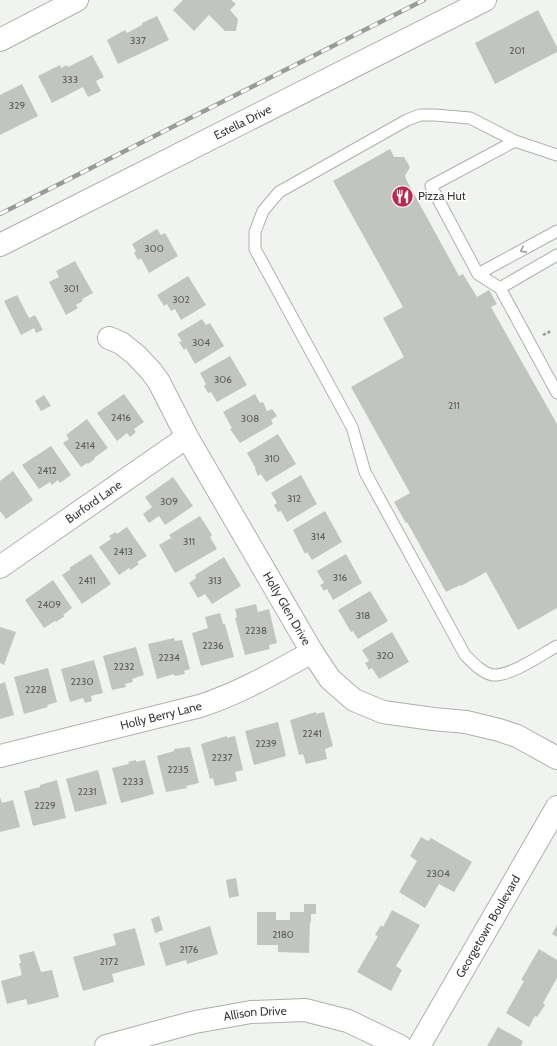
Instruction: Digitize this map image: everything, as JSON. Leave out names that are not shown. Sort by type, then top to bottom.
[{"type":"street","points":[[0,40],[77,0]]},
{"type":"street","name":"Estella Drive","points":[[0,245],[485,0]]},
{"type":"street","name":"Holly Glen Drive","points":[[109,338],[120,343],[131,351],[151,371],[159,382],[187,437],[312,652],[330,679],[354,700],[383,712],[433,720],[466,722],[499,730],[517,736],[557,758]]},
{"type":"street","name":"Burford Lane","points":[[0,567],[187,437]]},
{"type":"street","name":"Holly Berry Lane","points":[[0,756],[224,699],[312,652]]},
{"type":"street","name":"Georgetown Boulevard","points":[[420,1046],[557,807]]},
{"type":"street","name":"Allison Drive","points":[[106,1046],[195,1022],[251,1012],[305,1010],[348,1021],[400,1046]]},
{"type":"lane","points":[[557,155],[515,141],[470,118],[435,115],[420,116],[407,120],[279,192],[262,211],[255,232],[255,249],[352,427],[365,472],[465,655],[479,669],[492,675],[509,673],[557,646]]},
{"type":"lane","points":[[515,141],[431,186],[478,274],[500,288],[557,393]]},
{"type":"lane","points":[[478,274],[557,231]]},
{"type":"lane","points":[[500,288],[557,255]]},
{"type":"building","points":[[183,0],[231,0],[236,4],[230,10],[238,19],[236,31],[225,31],[209,15],[194,31],[173,10]]},
{"type":"building","points":[[538,10],[557,47],[557,52],[495,84],[475,43]]},
{"type":"building","points":[[157,16],[169,40],[118,64],[107,40],[125,30],[127,33],[142,25],[142,23]]},
{"type":"building","points":[[92,55],[104,77],[96,81],[101,91],[88,97],[83,87],[52,103],[38,76],[60,65],[61,68],[67,65],[68,67]]},
{"type":"building","points":[[22,84],[38,116],[0,135],[0,95]]},
{"type":"building","points":[[390,149],[394,157],[404,157],[410,167],[405,176],[407,181],[459,276],[463,274],[477,297],[489,290],[497,304],[491,307],[557,424],[557,608],[518,630],[486,572],[461,586],[460,585],[446,592],[407,522],[406,523],[394,502],[410,493],[351,387],[404,357],[383,318],[403,307],[333,181]]},
{"type":"building","points":[[157,229],[161,235],[165,233],[178,256],[149,273],[141,258],[138,260],[134,253],[136,251],[132,244]]},
{"type":"building","points":[[75,261],[93,293],[82,299],[83,301],[76,305],[78,308],[66,315],[49,282],[59,277],[56,271]]},
{"type":"building","points":[[188,276],[206,305],[181,320],[175,309],[171,311],[167,304],[164,306],[157,295]]},
{"type":"building","points":[[17,295],[29,318],[35,315],[43,330],[36,333],[34,328],[21,335],[4,301]]},
{"type":"building","points":[[202,319],[206,325],[210,323],[224,346],[195,364],[186,348],[184,350],[179,342],[182,341],[177,334]]},
{"type":"building","points":[[230,356],[247,385],[217,402],[211,392],[208,393],[204,386],[206,384],[200,373]]},
{"type":"building","points":[[124,394],[144,422],[134,429],[136,432],[130,437],[127,433],[117,441],[97,413]]},
{"type":"building","points":[[255,394],[260,403],[263,402],[267,411],[272,409],[277,416],[271,420],[273,424],[240,443],[230,429],[232,428],[223,412]]},
{"type":"building","points":[[44,395],[51,406],[41,411],[35,401]]},
{"type":"building","points":[[87,419],[108,448],[88,464],[87,463],[81,467],[63,443],[69,439],[66,435]]},
{"type":"building","points":[[278,434],[296,464],[266,482],[261,474],[258,476],[256,469],[247,453]]},
{"type":"building","points":[[51,446],[71,475],[60,483],[58,480],[52,485],[50,482],[39,489],[22,465]]},
{"type":"building","points":[[13,471],[33,500],[6,519],[0,511],[0,481]]},
{"type":"building","points":[[301,475],[317,504],[287,522],[281,511],[278,512],[274,505],[277,503],[271,493]]},
{"type":"building","points":[[173,477],[193,506],[165,525],[159,516],[149,523],[143,514],[152,507],[145,497]]},
{"type":"building","points":[[325,511],[342,542],[312,560],[307,552],[305,554],[293,530]]},
{"type":"building","points":[[200,516],[212,535],[210,537],[217,549],[175,573],[159,545],[171,538],[169,535]]},
{"type":"building","points":[[127,527],[147,556],[137,562],[139,564],[131,570],[129,568],[119,575],[99,547],[111,539],[109,536],[116,532],[117,534]]},
{"type":"building","points":[[91,554],[111,584],[82,604],[62,575],[71,569],[69,568]]},
{"type":"building","points":[[346,554],[362,583],[333,600],[327,589],[324,591],[320,585],[324,583],[317,571]]},
{"type":"building","points":[[224,557],[241,586],[212,604],[205,594],[198,598],[189,583],[196,578],[195,575]]},
{"type":"building","points":[[53,580],[72,608],[63,615],[65,616],[44,628],[25,600]]},
{"type":"building","points":[[370,591],[388,621],[358,639],[353,631],[351,632],[338,610]]},
{"type":"building","points":[[256,604],[258,612],[269,609],[277,643],[269,645],[270,649],[245,655],[235,618],[237,617],[235,609]]},
{"type":"building","points":[[220,613],[223,624],[225,624],[234,657],[201,666],[192,633],[208,628],[205,617]]},
{"type":"building","points":[[0,627],[16,632],[4,665],[0,663]]},
{"type":"building","points":[[392,632],[409,662],[379,679],[372,668],[369,670],[365,663],[369,661],[362,650]]},
{"type":"building","points":[[174,638],[175,641],[182,640],[190,669],[184,671],[185,674],[175,676],[174,674],[157,679],[148,644]]},
{"type":"building","points":[[136,647],[144,675],[132,679],[133,682],[125,684],[126,687],[112,690],[103,656]]},
{"type":"building","points":[[94,660],[103,693],[91,696],[92,701],[85,703],[83,698],[70,702],[61,669]]},
{"type":"building","points":[[48,668],[57,702],[47,705],[48,707],[24,714],[14,677]]},
{"type":"building","points":[[5,682],[14,715],[0,719],[0,684]]},
{"type":"building","points":[[316,712],[316,714],[324,712],[333,746],[325,749],[327,759],[306,764],[303,754],[299,755],[290,720]]},
{"type":"building","points":[[278,722],[286,756],[254,765],[245,731]]},
{"type":"building","points":[[227,736],[227,738],[235,736],[243,770],[235,772],[237,781],[215,786],[213,778],[210,779],[201,744]]},
{"type":"building","points":[[190,747],[199,783],[186,786],[187,788],[166,792],[157,756],[174,751],[174,749]]},
{"type":"building","points":[[136,760],[136,762],[145,760],[154,794],[121,803],[112,768],[129,764],[128,762]]},
{"type":"building","points":[[98,770],[107,804],[75,812],[66,779]]},
{"type":"building","points":[[57,780],[66,818],[33,826],[24,791],[40,787],[40,785]]},
{"type":"building","points":[[0,797],[2,803],[13,800],[20,827],[0,832]]},
{"type":"building","points":[[421,837],[428,841],[431,838],[472,862],[454,892],[439,884],[425,908],[399,892],[417,861],[410,856]]},
{"type":"building","points":[[236,878],[239,896],[229,898],[226,880]]},
{"type":"building","points":[[304,904],[316,904],[316,914],[311,914],[309,953],[278,952],[278,945],[257,945],[257,912],[276,912],[276,920],[290,920],[290,912],[304,912]]},
{"type":"building","points":[[392,910],[420,925],[396,966],[402,970],[391,991],[357,972],[378,936],[375,935],[381,925],[383,927]]},
{"type":"building","points":[[159,916],[163,930],[155,933],[151,919]]},
{"type":"building","points":[[557,925],[557,937],[552,934]]},
{"type":"building","points":[[210,926],[218,954],[187,964],[186,960],[166,966],[159,943]]},
{"type":"building","points":[[135,928],[145,965],[112,974],[114,982],[83,991],[73,957],[116,945],[113,934]]},
{"type":"building","points":[[539,949],[557,960],[557,978],[543,1003],[545,1005],[537,1017],[535,1016],[529,1027],[506,1013],[524,981],[521,980]]},
{"type":"building","points":[[34,951],[41,972],[52,970],[59,997],[28,1005],[26,999],[7,1004],[1,981],[22,975],[19,955]]},
{"type":"building","points":[[498,1027],[523,1041],[521,1046],[487,1046]]},
{"type":"railway","points":[[0,214],[424,0]]},
{"type":"place","name":"Pizza Hut","points":[[403,196]]}]
